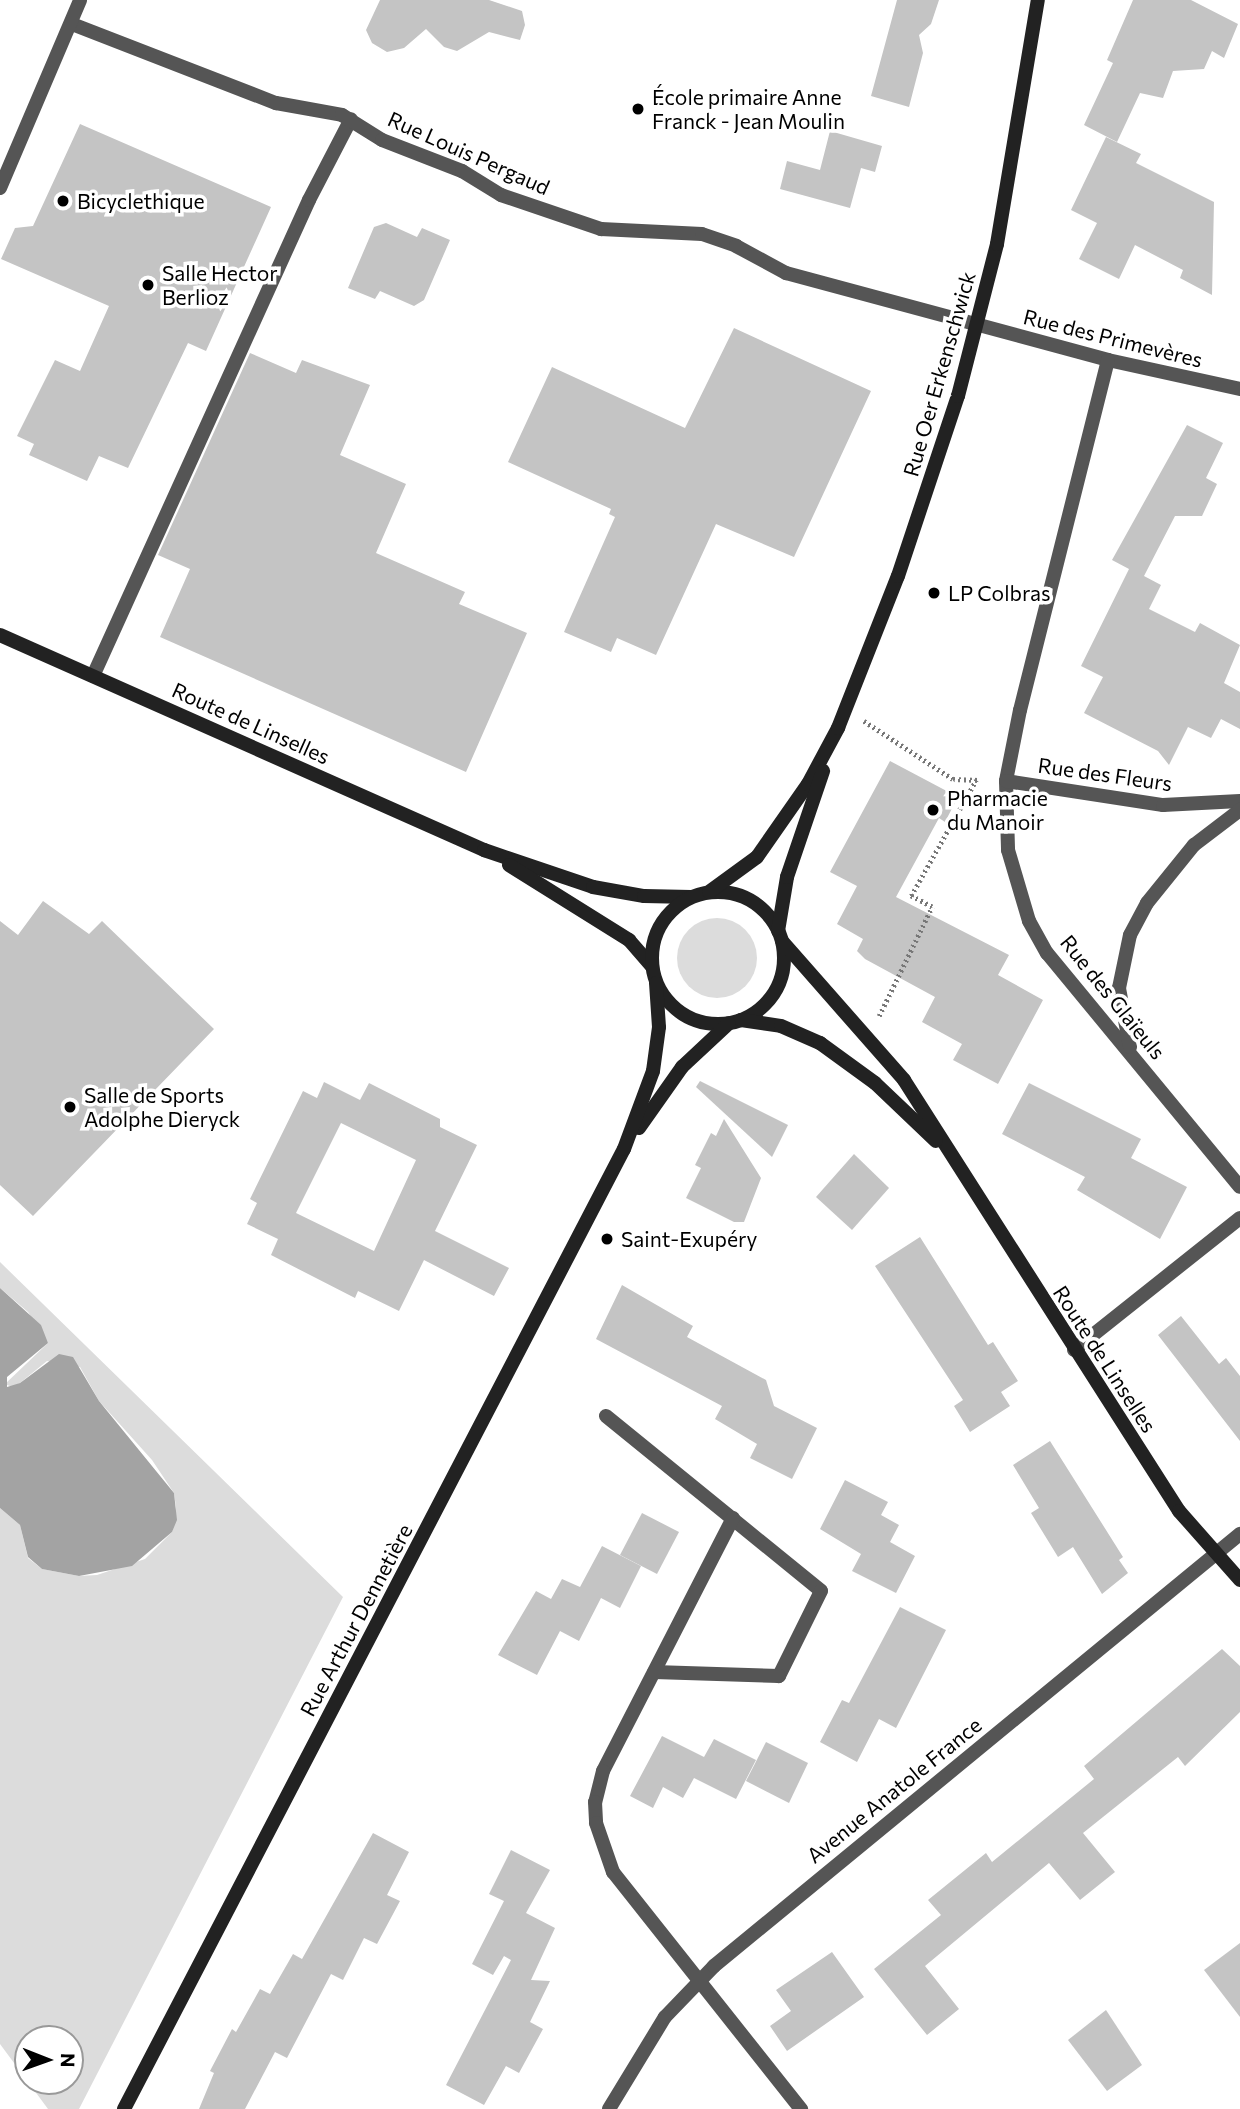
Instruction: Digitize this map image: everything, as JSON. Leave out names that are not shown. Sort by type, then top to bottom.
[{"type":"street","points":[[0,188],[80,0]]},
{"type":"street","name":"Rue Oer Erkenschwick","points":[[780,936],[790,866],[830,745],[846,710],[919,518],[977,325],[1008,190],[1038,0]]},
{"type":"street","name":"Rue Louis Pergaud","points":[[72,24],[276,103],[351,119],[382,140],[462,172],[510,199],[622,233],[702,234],[736,246],[775,270],[977,325]]},
{"type":"street","points":[[93,676],[303,212],[351,119]]},
{"type":"street","name":"Rue des Primevères","points":[[977,325],[1108,360],[1240,389]]},
{"type":"street","name":"Rue des Glaïeuls","points":[[1108,360],[1006,780],[1009,850],[1029,921],[1047,953],[1240,1187]]},
{"type":"street","name":"Route de Linselles","points":[[0,635],[484,850],[593,887],[644,896],[691,897]]},
{"type":"street","name":"Rue Oer Erkenschwick","points":[[709,892],[739,873],[764,848],[830,745]]},
{"type":"street","name":"Rue des Fleurs","points":[[1006,780],[1163,805],[1240,801]]},
{"type":"street","points":[[1133,1055],[1119,988],[1130,935],[1147,904],[1194,845],[1240,810]]},
{"type":"street","name":"Route de Linselles","points":[[484,850],[621,935],[652,966]]},
{"type":"street","points":[[709,892],[750,900],[764,910],[780,936],[783,970],[776,989],[757,1011],[734,1022],[689,1017],[669,1003],[656,983],[652,966],[657,929],[668,913],[691,897],[709,892]]},
{"type":"street","name":"Route de Linselles","points":[[780,936],[869,1036],[904,1080],[947,1152],[1186,1522],[1240,1580]]},
{"type":"street","name":"Rue Arthur Dennetière","points":[[124,2109],[624,1149],[653,1071],[659,1027],[656,983]]},
{"type":"street","name":"Route de Linselles","points":[[734,1022],[781,1026],[831,1050],[875,1083],[947,1152]]},
{"type":"street","name":"Rue Arthur Dennetière","points":[[624,1149],[682,1067],[734,1022]]},
{"type":"street","points":[[1074,1350],[1240,1218]]},
{"type":"street","points":[[606,1416],[821,1591],[779,1676],[654,1672]]},
{"type":"street","points":[[733,1518],[598,1782],[596,1823],[613,1872],[701,1978],[801,2109]]},
{"type":"street","name":"Avenue Anatole France","points":[[609,2109],[660,2025],[701,1978],[1240,1534]]},
{"type":"path","points":[[846,710],[953,779],[1006,780]]},
{"type":"path","points":[[869,1036],[932,906],[911,896],[976,780]]},
{"type":"shaded area","points":[[709,918],[725,918],[739,924],[751,936],[757,950],[757,966],[751,980],[739,992],[725,998],[709,998],[695,992],[683,980],[677,966],[677,950],[683,936],[695,924]]},
{"type":"shaded area","points":[[0,1262],[343,1597],[79,2109],[48,2109],[38,2095],[84,2095],[84,2025],[14,2025],[14,2063],[0,2044],[0,1508],[20,1525],[28,1558],[42,1569],[79,1576],[97,1575],[145,1559],[172,1532],[176,1507],[174,1493],[152,1460],[99,1401],[80,1367],[47,1361],[20,1383],[12,1387],[5,1384],[48,1343],[28,1312],[0,1288]]},
{"type":"shaded area","points":[[0,1288],[41,1325],[48,1343],[7,1377],[7,1387],[20,1383],[59,1354],[73,1357],[99,1401],[174,1493],[177,1520],[172,1532],[132,1566],[79,1576],[42,1569],[28,1557],[20,1525],[0,1508]]},
{"type":"building","points":[[380,0],[489,0],[522,11],[525,25],[520,40],[489,32],[457,51],[444,47],[426,29],[404,48],[387,52],[372,43],[366,30]]},
{"type":"building","points":[[897,0],[939,0],[931,24],[919,35],[923,53],[909,107],[871,96]]},
{"type":"building","points":[[1133,0],[1191,0],[1238,24],[1224,58],[1212,51],[1204,69],[1173,71],[1163,98],[1140,93],[1117,142],[1084,125],[1113,63],[1107,60]]},
{"type":"building","name":"Salle Hector Berlioz","points":[[80,124],[271,207],[206,351],[188,343],[128,468],[99,456],[87,481],[29,455],[34,444],[17,436],[55,360],[80,371],[109,306],[1,259],[15,228],[33,226]]},
{"type":"building","points":[[830,131],[882,146],[875,172],[861,168],[850,208],[780,189],[787,161],[820,170]]},
{"type":"building","points":[[1106,137],[1141,154],[1136,163],[1214,202],[1212,295],[1180,278],[1183,270],[1135,245],[1119,279],[1079,259],[1097,223],[1071,210]]},
{"type":"building","points":[[386,223],[417,237],[422,228],[450,240],[424,300],[414,306],[380,291],[375,299],[348,288],[374,227]]},
{"type":"building","points":[[734,328],[871,391],[794,557],[716,524],[656,655],[617,638],[611,652],[564,632],[615,517],[609,514],[611,509],[508,462],[552,367],[685,428]]},
{"type":"building","points":[[250,353],[296,373],[302,360],[370,385],[340,455],[406,484],[376,553],[465,592],[459,604],[527,633],[466,772],[160,637],[190,569],[158,555]]},
{"type":"building","points":[[1187,425],[1223,443],[1206,478],[1217,484],[1202,516],[1175,516],[1144,576],[1161,585],[1149,609],[1195,632],[1200,623],[1240,645],[1224,683],[1240,692],[1240,729],[1221,719],[1211,738],[1188,727],[1169,765],[1158,751],[1084,713],[1103,677],[1081,666],[1129,569],[1112,560]]},
{"type":"building","points":[[890,761],[958,797],[945,822],[939,818],[896,897],[1009,955],[998,975],[1043,1000],[998,1084],[953,1060],[962,1044],[922,1022],[935,997],[865,959],[857,951],[863,939],[837,924],[857,886],[830,872]]},
{"type":"building","name":"Salle de Sports Adolphe Dieryck","points":[[43,901],[89,934],[102,921],[214,1029],[33,1216],[0,1185],[0,921],[18,935]]},
{"type":"building","points":[[700,1081],[788,1125],[772,1157],[696,1087]]},
{"type":"building","points":[[324,1082],[360,1100],[369,1083],[440,1119],[440,1127],[477,1145],[435,1231],[509,1268],[494,1296],[424,1260],[399,1311],[358,1291],[355,1298],[271,1255],[278,1239],[247,1224],[257,1203],[250,1199],[303,1091],[317,1098]],"holes":[[[341,1123],[416,1160],[374,1251],[296,1213]]]},
{"type":"building","points":[[1029,1083],[1141,1139],[1131,1158],[1187,1187],[1160,1239],[1077,1190],[1085,1177],[1002,1134]]},
{"type":"building","points":[[724,1119],[761,1178],[744,1222],[734,1222],[686,1198],[701,1168],[695,1165],[711,1133],[716,1136]]},
{"type":"building","points":[[854,1154],[889,1188],[852,1230],[816,1197]]},
{"type":"building","points":[[920,1237],[988,1345],[993,1342],[1018,1381],[1001,1392],[1010,1406],[970,1432],[954,1406],[963,1400],[875,1266]]},
{"type":"building","points":[[622,1285],[693,1326],[687,1337],[766,1380],[774,1406],[817,1428],[792,1479],[750,1458],[757,1444],[715,1419],[722,1406],[596,1339]]},
{"type":"building","points":[[1181,1316],[1219,1364],[1226,1358],[1240,1376],[1240,1441],[1158,1335]]},
{"type":"building","points":[[1050,1441],[1123,1557],[1119,1560],[1128,1573],[1102,1594],[1073,1547],[1058,1557],[1031,1513],[1039,1508],[1013,1465]]},
{"type":"building","points":[[845,1480],[888,1502],[881,1515],[899,1525],[890,1542],[915,1556],[896,1593],[852,1571],[861,1554],[820,1529]]},
{"type":"building","points":[[642,1513],[679,1532],[657,1574],[620,1555]]},
{"type":"building","points":[[602,1546],[641,1566],[620,1608],[601,1598],[579,1641],[560,1631],[537,1675],[498,1655],[536,1591],[551,1599],[562,1579],[580,1587]]},
{"type":"building","points":[[900,1607],[946,1630],[896,1728],[879,1719],[857,1762],[820,1742],[842,1700],[849,1703]]},
{"type":"building","points":[[1222,1649],[1240,1666],[1240,1712],[1185,1766],[1178,1757],[1083,1833],[1115,1872],[1080,1900],[1049,1863],[925,1966],[959,2009],[927,2035],[874,1969],[941,1915],[928,1900],[986,1853],[992,1862],[1094,1779],[1084,1766]]},
{"type":"building","points":[[662,1736],[704,1757],[714,1739],[756,1760],[736,1799],[694,1778],[683,1798],[663,1787],[653,1808],[630,1796]]},
{"type":"building","points":[[766,1742],[808,1763],[789,1803],[746,1781]]},
{"type":"building","points":[[373,1833],[409,1852],[387,1895],[400,1901],[377,1944],[364,1938],[343,1980],[331,1974],[287,2058],[275,2052],[245,2109],[199,2109],[214,2073],[210,2071],[232,2029],[236,2032],[260,1989],[270,1994],[293,1954],[302,1959]]},
{"type":"building","points":[[511,1850],[550,1870],[526,1913],[555,1928],[531,1980],[550,1981],[530,2022],[543,2029],[519,2073],[506,2066],[484,2105],[446,2085],[511,1960],[504,1956],[493,1975],[472,1964],[504,1901],[489,1894]]},
{"type":"building","points":[[1240,1943],[1240,2017],[1204,1970]]},
{"type":"building","points":[[832,1952],[864,1997],[787,2051],[770,2026],[791,2011],[776,1990]]},
{"type":"building","points":[[1106,2010],[1142,2065],[1107,2091],[1068,2040]]},
{"type":"place","name":"École primaire Anne Franck - Jean Moulin","points":[[638,109]]},
{"type":"place","name":"Bicyclethique","points":[[63,201]]},
{"type":"place","name":"Salle Hector Berlioz","points":[[148,285]]},
{"type":"place","name":"LP Colbras","points":[[934,593]]},
{"type":"place","name":"Pharmacie du Manoir","points":[[933,810]]},
{"type":"place","name":"Salle de Sports Adolphe Dieryck","points":[[70,1107]]},
{"type":"place","name":"Saint-Exupéry","points":[[607,1239]]}]
